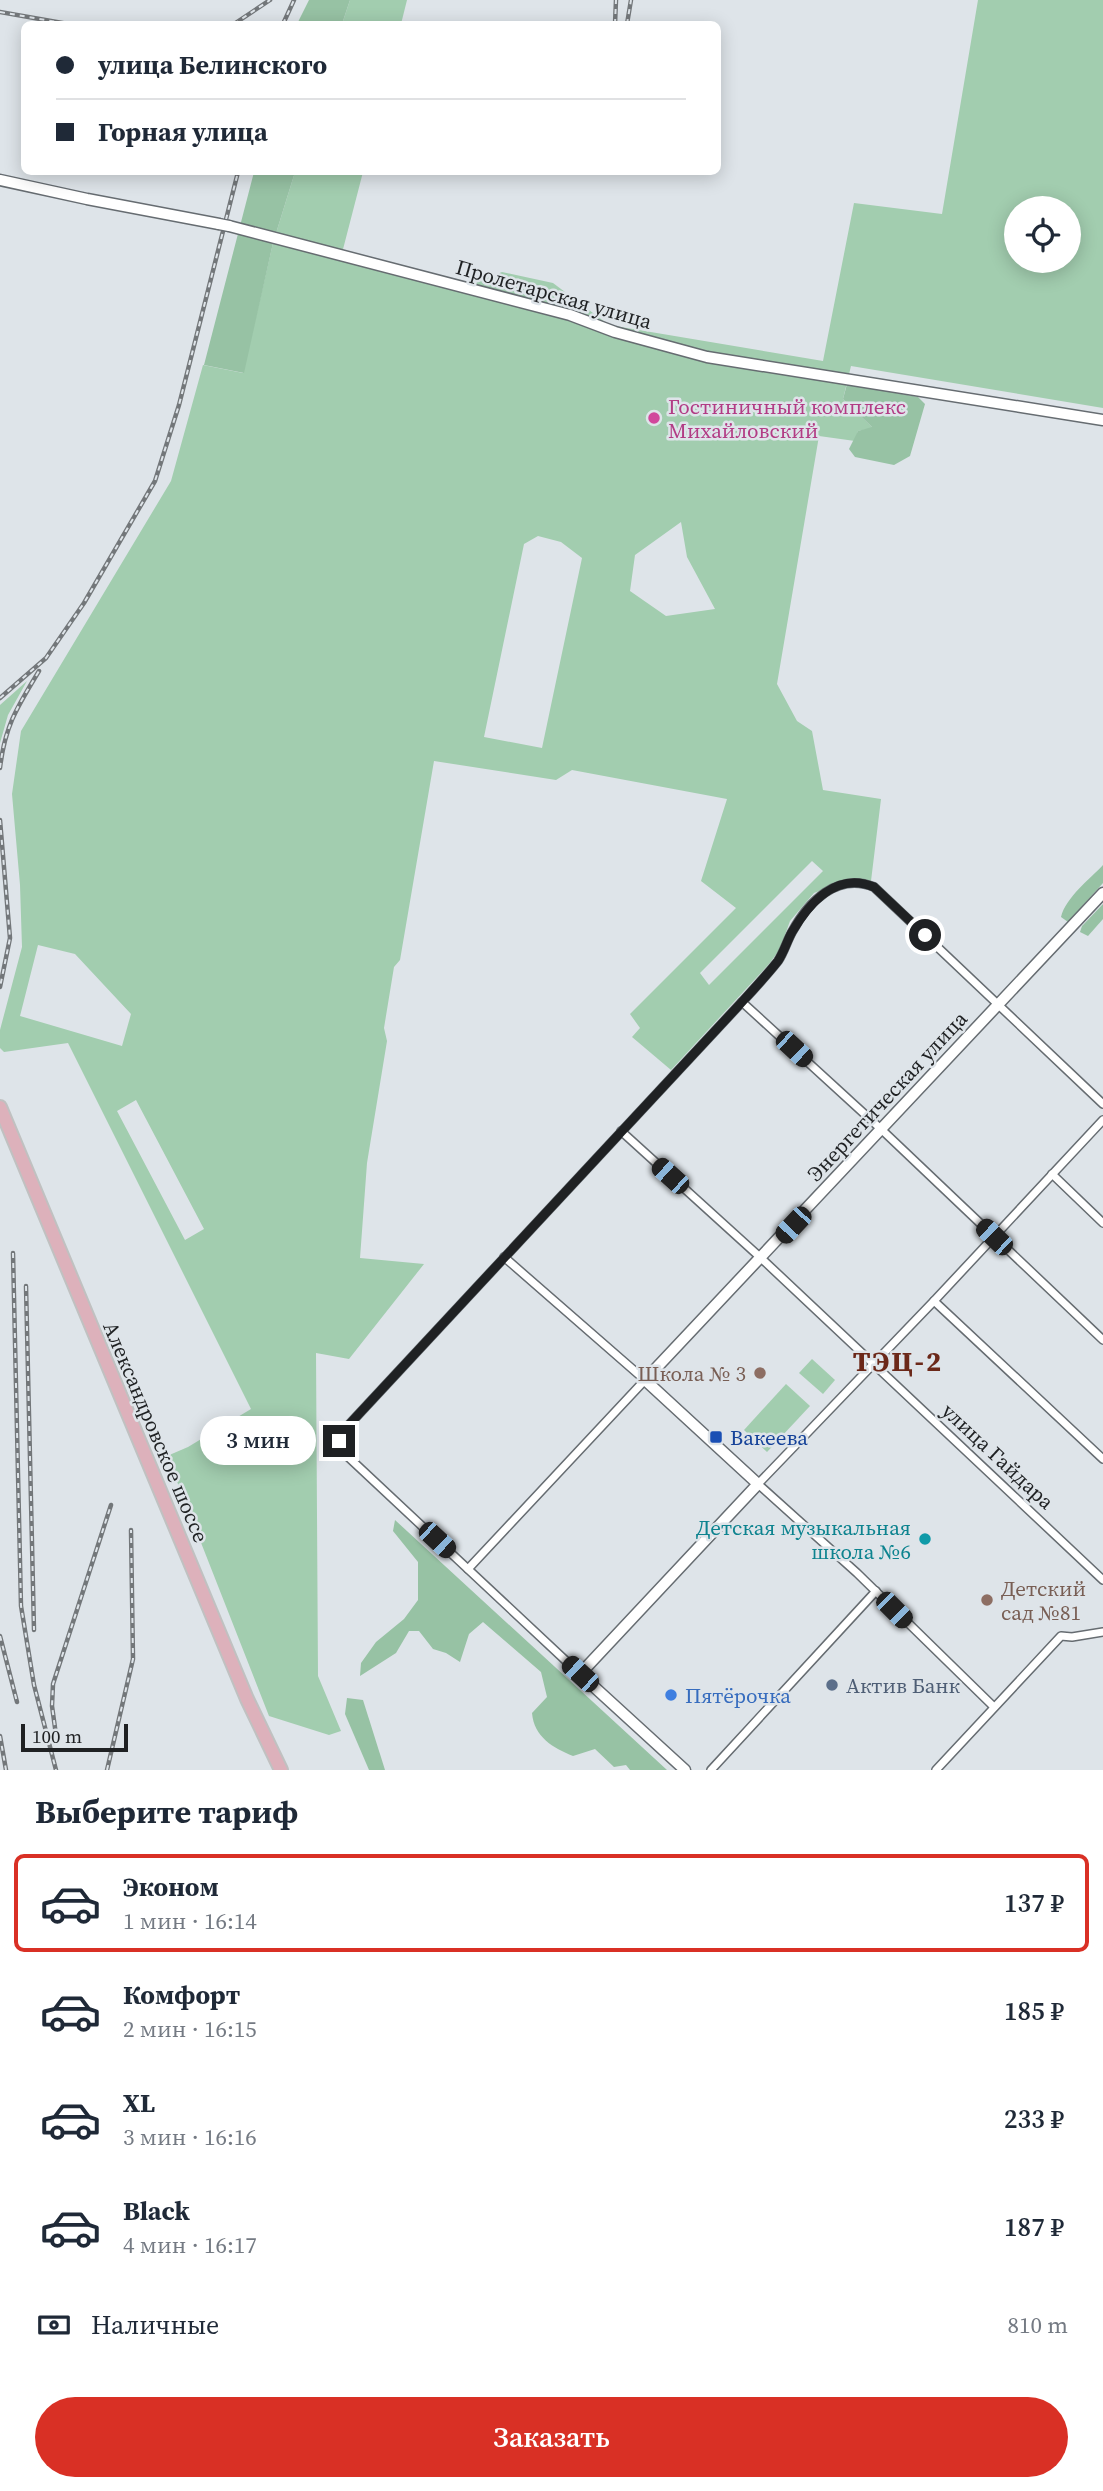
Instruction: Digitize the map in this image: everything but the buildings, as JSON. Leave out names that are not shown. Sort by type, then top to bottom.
[{"type":"main road","name":"Александровское шоссе","points":[[0,1107],[237,1675],[281,1770]]},
{"type":"street","name":"Пролетарская улица","points":[[0,180],[224,225],[570,315],[615,332],[707,357],[1103,420]]},
{"type":"street","points":[[685,1770],[345,1454],[339,1441],[344,1430],[742,1002],[780,959],[791,933],[808,907],[824,892],[842,884],[864,883],[874,887],[1103,1104]]},
{"type":"street","name":"Энергетическая улица","points":[[468,1569],[1103,893]]},
{"type":"street","points":[[742,1002],[882,1130],[1103,1340]]},
{"type":"street","points":[[580,1674],[1103,1119]]},
{"type":"street","name":"улица Гайдара","points":[[621,1131],[873,1362],[1103,1580]]},
{"type":"street","points":[[1052,1174],[1103,1223]]},
{"type":"street","points":[[504,1257],[645,1380],[876,1591],[994,1707]]},
{"type":"street","points":[[934,1301],[1103,1459]]},
{"type":"street","points":[[711,1770],[876,1591]]},
{"type":"street","points":[[936,1770],[1061,1636],[1103,1632]]},
{"type":"green space","points":[[309,0],[350,0],[343,21],[298,21]]},
{"type":"green space","points":[[350,0],[407,0],[402,21],[343,21]]},
{"type":"green space","points":[[978,0],[1103,0],[1103,408],[851,366],[843,399],[873,428],[858,431],[855,441],[819,436],[777,684],[797,721],[812,731],[823,790],[881,799],[871,881],[849,879],[814,893],[790,921],[780,949],[769,964],[671,1070],[632,1037],[640,1028],[630,1014],[736,908],[701,881],[727,799],[572,770],[556,780],[434,761],[400,960],[394,967],[384,1028],[387,1041],[367,1163],[360,1258],[424,1264],[349,1359],[316,1353],[318,1676],[341,1731],[329,1735],[269,1716],[167,1456],[188,1447],[251,1409],[68,1043],[4,1052],[0,1048],[0,1030],[22,947],[12,794],[21,731],[171,481],[203,365],[243,373],[273,243],[294,175],[362,175],[341,257],[463,288],[502,272],[553,283],[609,325],[823,361],[854,203],[942,214]],"holes":[[[681,522],[687,557],[715,609],[666,616],[630,591],[635,555]],[[538,536],[561,542],[582,558],[542,748],[484,737],[524,544]],[[812,861],[823,871],[709,985],[700,973]],[[38,945],[75,954],[131,1014],[122,1046],[20,1016]],[[136,1100],[204,1229],[185,1240],[117,1111]]]},
{"type":"green space","points":[[253,175],[294,175],[273,243],[244,373],[204,365]]},
{"type":"green space","points":[[847,384],[918,397],[925,404],[910,456],[894,465],[855,457],[849,449],[858,431],[872,427],[843,399]]},
{"type":"green space","points":[[27,681],[8,715],[0,743],[0,705]]},
{"type":"green space","points":[[1103,865],[1103,883],[1068,922],[1061,917],[1068,902]]},
{"type":"green space","points":[[1103,904],[1103,919],[1088,936],[1080,932],[1082,926]]},
{"type":"green space","points":[[812,1359],[835,1380],[823,1394],[799,1373]]},
{"type":"green space","points":[[786,1384],[810,1406],[767,1452],[744,1430]]},
{"type":"green space","points":[[395,1520],[667,1770],[630,1770],[626,1765],[614,1767],[595,1749],[573,1756],[546,1741],[536,1729],[532,1713],[547,1697],[541,1672],[483,1622],[469,1634],[460,1662],[433,1649],[419,1631],[409,1631],[396,1653],[360,1676],[361,1663],[376,1642],[404,1619],[418,1600],[418,1562],[393,1531]]},
{"type":"green space","points":[[347,1698],[363,1700],[385,1770],[369,1770],[345,1714]]},
{"type":"railway","points":[[238,21],[270,0]]},
{"type":"railway","points":[[284,21],[294,0]]},
{"type":"railway","points":[[615,21],[616,0]]},
{"type":"railway","points":[[628,21],[631,0]]},
{"type":"railway","points":[[0,12],[51,21]]},
{"type":"railway","points":[[0,698],[46,658],[84,603],[155,481],[179,405],[237,175]]},
{"type":"railway","points":[[0,768],[9,728],[39,671]]},
{"type":"railway","points":[[0,820],[10,938],[0,987]]},
{"type":"railway","points":[[13,1253],[21,1606],[34,1685],[56,1770]]},
{"type":"railway","points":[[26,1286],[34,1630]]},
{"type":"railway","points":[[56,1735],[52,1706],[53,1684],[111,1505]]},
{"type":"railway","points":[[107,1770],[133,1659],[131,1530]]},
{"type":"railway","points":[[0,1636],[17,1702]]},
{"type":"railway","points":[[0,1736],[6,1770]]},
{"type":"place","name":"Гостиничный комплекс Михайловский","points":[[654,418]]},
{"type":"place","name":"Школа № 3","points":[[760,1373]]},
{"type":"place","name":"Вакеева","points":[[716,1437]]},
{"type":"place","name":"Детская музыкальная школа №6","points":[[925,1539]]},
{"type":"place","name":"Детский сад №81","points":[[987,1600]]},
{"type":"place","name":"Актив Банк","points":[[832,1685]]},
{"type":"place","name":"Пятёрочка","points":[[671,1695]]},
{"type":"district","name":"ТЭЦ-2","points":[[898,1361]]},
{"type":"route","points":[[339,1441],[344,1430],[780,959],[791,933],[808,907],[824,892],[842,884],[864,883],[874,887],[925,935]]}]
